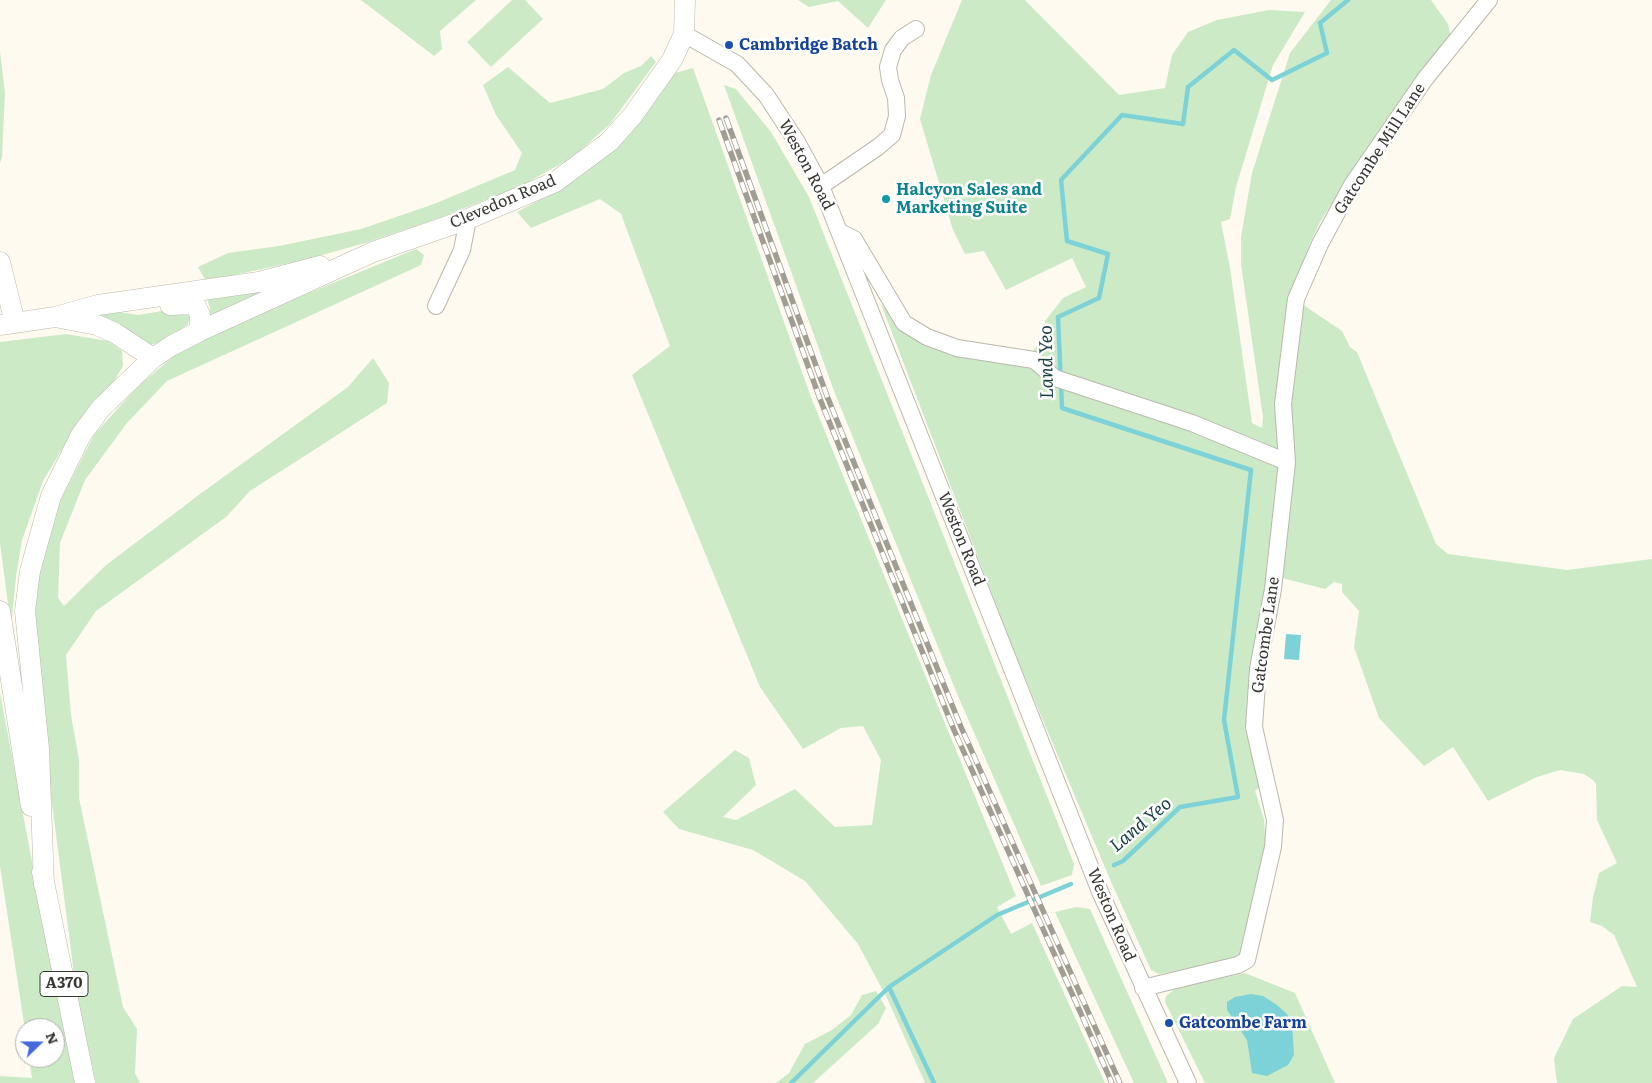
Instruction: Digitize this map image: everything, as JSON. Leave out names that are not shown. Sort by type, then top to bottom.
[{"type":"main road","name":"Clevedon Road","points":[[7,324],[55,317],[98,305],[259,282],[373,252],[468,219],[555,182],[609,142],[633,115],[672,60],[684,34],[685,0]]},
{"type":"main road","name":"Clevedon Road","points":[[55,317],[97,325],[116,333],[153,358],[200,330],[373,252]]},
{"type":"main road","points":[[0,262],[7,324]]},
{"type":"main road","name":"Clevedon Road","points":[[98,305],[140,309],[191,303],[199,308],[200,330]]},
{"type":"main road","points":[[44,885],[39,749],[25,611],[30,571],[50,496],[81,435],[100,408],[153,358]]},
{"type":"main road","name":"A370","points":[[0,611],[44,885],[85,1083]]},
{"type":"street","name":"Gatcombe Mill Lane","points":[[1287,462],[1283,404],[1296,299],[1320,244],[1352,185],[1425,79],[1489,0]]},
{"type":"street","points":[[821,186],[878,147],[892,135],[897,116],[897,107],[888,67],[893,50],[902,38],[916,29]]},
{"type":"street","name":"Weston Road","points":[[684,34],[737,64],[766,94],[797,142],[821,186],[1101,894],[1188,1083]]},
{"type":"street","points":[[436,306],[462,250],[468,219]]},
{"type":"street","points":[[840,232],[854,239],[904,323],[927,337],[957,348],[1034,360],[1060,380],[1192,423],[1287,462]]},
{"type":"street","name":"Gatcombe Lane","points":[[1143,988],[1238,965],[1247,960],[1250,952],[1274,847],[1275,820],[1254,727],[1258,668],[1273,589],[1287,462]]},
{"type":"green space","points":[[361,0],[476,0],[440,31],[442,49],[434,56]]},
{"type":"green space","points":[[512,0],[525,0],[543,19],[491,67],[467,42]]},
{"type":"green space","points":[[798,0],[886,0],[868,28],[838,1],[809,7]]},
{"type":"green space","points":[[962,0],[1025,0],[1119,95],[1165,88],[1172,55],[1188,32],[1217,20],[1269,10],[1305,12],[1273,65],[1236,187],[1230,219],[1221,222],[1230,268],[1252,423],[1262,428],[1263,417],[1241,264],[1241,237],[1252,173],[1290,53],[1331,0],[1431,0],[1448,24],[1451,37],[1363,156],[1320,222],[1309,246],[1305,270],[1293,298],[1342,331],[1350,347],[1357,352],[1436,544],[1448,554],[1567,570],[1652,559],[1652,1083],[1557,1083],[1554,1058],[1573,1019],[1622,986],[1637,987],[1614,935],[1602,926],[1590,922],[1593,897],[1599,873],[1617,863],[1597,820],[1596,784],[1584,774],[1560,770],[1537,777],[1488,801],[1453,747],[1424,766],[1379,718],[1354,647],[1359,611],[1342,592],[1342,584],[1334,582],[1325,589],[1278,577],[1260,698],[1262,785],[1255,791],[1264,819],[1266,852],[1245,946],[1236,959],[1228,962],[1159,974],[1151,970],[1112,884],[1015,654],[881,304],[902,327],[931,344],[1032,352],[1043,339],[1045,321],[1063,298],[1086,287],[1072,258],[1006,290],[984,251],[965,254],[953,230],[920,119],[931,75]]},
{"type":"green space","points":[[0,51],[5,93],[2,157],[0,163]]},
{"type":"green space","points":[[651,56],[656,62],[610,124],[573,157],[521,186],[439,218],[365,243],[304,260],[206,281],[198,267],[228,253],[279,246],[361,229],[434,204],[515,170],[522,153],[496,115],[483,85],[508,67],[550,103],[603,89],[624,73],[641,66]]},
{"type":"green space","points":[[693,68],[812,400],[1016,896],[997,907],[1011,934],[1032,923],[1105,1083],[925,1083],[887,998],[858,944],[805,881],[753,850],[679,829],[663,812],[735,750],[749,758],[756,785],[723,817],[736,820],[795,789],[835,827],[872,825],[881,760],[863,726],[841,728],[803,749],[760,687],[632,375],[670,346],[621,214],[600,199],[531,228],[517,212],[569,184],[675,73]]},
{"type":"green space","points":[[724,85],[736,89],[771,132],[809,197],[1074,864],[1072,875],[1041,886],[958,696],[834,391]]},
{"type":"green space","points":[[416,249],[424,255],[421,265],[167,381],[127,423],[85,480],[60,543],[58,598],[64,606],[105,566],[200,494],[348,387],[373,358],[389,383],[387,403],[250,491],[226,517],[96,611],[66,655],[71,715],[79,760],[79,798],[123,1007],[137,1029],[135,1073],[140,1083],[96,1083],[77,997],[40,711],[35,595],[54,513],[94,435],[137,387],[179,352],[228,326]]},
{"type":"green space","points":[[291,280],[209,317],[208,301],[202,297]]},
{"type":"green space","points":[[174,309],[188,313],[190,317],[188,324],[175,335],[162,342],[149,345],[92,312],[106,310],[138,315]]},
{"type":"green space","points":[[66,334],[108,341],[122,351],[123,366],[109,390],[76,426],[43,481],[22,540],[11,627],[0,543],[0,342]]},
{"type":"green space","points":[[0,693],[62,1018],[23,1018],[0,866]]},
{"type":"green space","points":[[1076,907],[1090,909],[1168,1083],[1134,1083],[1055,912]]},
{"type":"green space","points":[[1245,973],[1295,993],[1335,1083],[1205,1083],[1165,1002],[1166,996],[1176,988]]},
{"type":"green space","points":[[876,991],[886,1008],[878,1024],[813,1083],[776,1083],[789,1073],[805,1044],[832,1030],[851,1015],[862,995]]},
{"type":"green space","points":[[65,1033],[75,1083],[0,1083],[0,1076],[32,1078],[30,1068],[65,1068]]},
{"type":"water","points":[[1286,634],[1301,635],[1299,660],[1284,659]]},
{"type":"water","points":[[1251,994],[1263,996],[1277,1005],[1287,1014],[1292,1023],[1294,1055],[1288,1065],[1267,1076],[1252,1073],[1247,1040],[1227,1010],[1227,1002],[1235,997]]},
{"type":"waterway","name":"Land Yeo","points":[[1114,865],[1123,861],[1180,807],[1238,797],[1224,720],[1251,470],[1062,408],[1058,317],[1099,298],[1108,254],[1067,241],[1061,180],[1122,115],[1183,124],[1188,87],[1234,50],[1272,80],[1327,53],[1320,23],[1348,0]]},
{"type":"waterway","name":"Land Yeo","points":[[791,1083],[889,987],[997,915],[1071,884]]},
{"type":"waterway","points":[[889,987],[934,1083]]},
{"type":"railway","points":[[726,118],[827,396],[961,727],[1120,1083]]},
{"type":"railway","points":[[719,120],[820,399],[954,730],[1112,1083]]},
{"type":"place","name":"Cambridge Batch","points":[[729,45]]},
{"type":"place","name":"Halcyon Sales and Marketing Suite","points":[[886,199]]},
{"type":"place","name":"Gatcombe Farm","points":[[1169,1023]]}]
